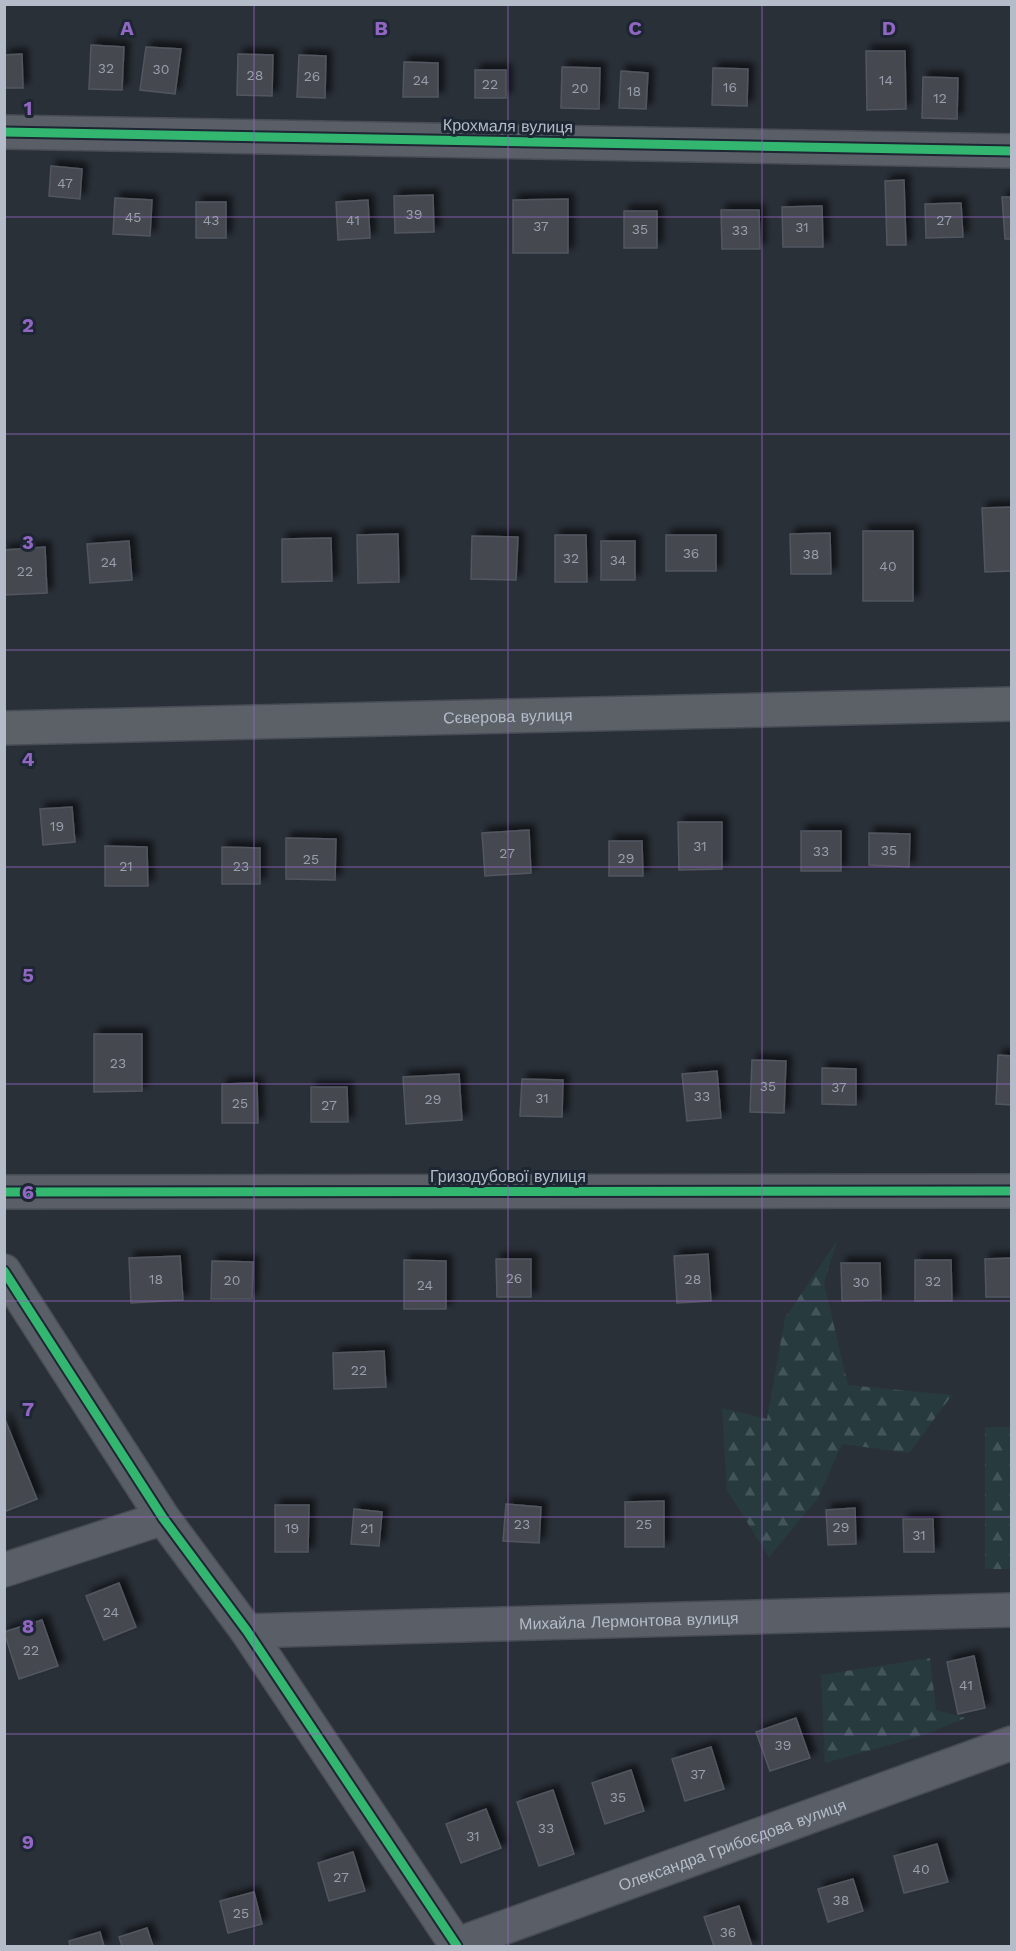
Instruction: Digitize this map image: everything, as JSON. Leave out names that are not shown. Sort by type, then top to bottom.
[{"type":"main road","name":"Сєверова вулиця","points":[[4,728],[1011,704]]},
{"type":"street","name":"Крохмаля вулиця","points":[[4,132],[1011,151]]},
{"type":"street","name":"Гризодубової вулиця","points":[[4,1192],[1011,1191]]},
{"type":"street","points":[[4,1271],[163,1518],[247,1631],[456,1946]]},
{"type":"street","points":[[4,1570],[163,1518]]},
{"type":"street","name":"Михайла Лермонтова вулиця","points":[[247,1631],[1011,1610]]},
{"type":"street","name":"Олександра Грибоєдова вулиця","points":[[456,1946],[1011,1743]]},
{"type":"green space","points":[[837,1241],[824,1283],[848,1385],[952,1395],[909,1453],[842,1444],[818,1498],[769,1557],[727,1490],[722,1408],[767,1419],[785,1318]]},
{"type":"green space","points":[[985,1427],[1011,1427],[1011,1569],[985,1569]]},
{"type":"green space","points":[[930,1658],[936,1710],[965,1718],[924,1735],[825,1763],[821,1675]]},
{"type":"building","points":[[91,45],[124,47],[122,90],[89,89]]},
{"type":"building","points":[[146,47],[181,49],[175,94],[140,90]]},
{"type":"building","points":[[866,51],[905,51],[906,109],[867,110]]},
{"type":"building","points":[[22,54],[23,88],[4,88],[4,55]]},
{"type":"building","points":[[238,54],[273,55],[272,96],[237,95]]},
{"type":"building","points":[[299,55],[326,56],[325,98],[297,97]]},
{"type":"building","points":[[404,62],[438,63],[438,97],[403,97]]},
{"type":"building","points":[[562,67],[600,68],[599,109],[561,108]]},
{"type":"building","points":[[713,68],[748,69],[747,106],[712,105]]},
{"type":"building","points":[[475,70],[506,70],[506,98],[475,98]]},
{"type":"building","points":[[621,71],[648,73],[646,109],[619,108]]},
{"type":"building","points":[[923,77],[958,78],[957,119],[922,118]]},
{"type":"building","points":[[51,166],[82,169],[80,199],[49,196]]},
{"type":"building","points":[[904,180],[906,245],[887,245],[885,181]]},
{"type":"building","points":[[433,195],[434,232],[395,233],[394,196]]},
{"type":"building","points":[[1002,197],[1012,197],[1012,239],[1005,239]]},
{"type":"building","points":[[115,198],[152,200],[150,236],[113,234]]},
{"type":"building","points":[[568,199],[568,253],[513,253],[513,200]]},
{"type":"building","points":[[368,200],[370,238],[338,240],[336,202]]},
{"type":"building","points":[[196,202],[226,202],[226,238],[196,238]]},
{"type":"building","points":[[961,203],[963,237],[926,238],[925,204]]},
{"type":"building","points":[[822,206],[823,247],[783,247],[782,207]]},
{"type":"building","points":[[721,210],[759,210],[760,249],[722,249]]},
{"type":"building","points":[[624,211],[657,211],[657,248],[624,248]]},
{"type":"building","points":[[1012,507],[1012,571],[985,572],[982,508]]},
{"type":"building","points":[[863,531],[913,531],[913,601],[863,601]]},
{"type":"building","points":[[830,533],[831,574],[791,574],[790,534]]},
{"type":"building","points":[[398,534],[399,582],[358,583],[357,535]]},
{"type":"building","points":[[555,535],[586,535],[587,582],[555,582]]},
{"type":"building","points":[[666,535],[716,535],[716,571],[666,571]]},
{"type":"building","points":[[472,536],[518,537],[516,580],[471,579]]},
{"type":"building","points":[[331,538],[332,581],[282,582],[282,539]]},
{"type":"building","points":[[129,541],[132,580],[90,583],[87,544]]},
{"type":"building","points":[[601,541],[635,541],[635,580],[601,580]]},
{"type":"building","points":[[45,547],[47,593],[4,595],[4,550]]},
{"type":"building","points":[[72,807],[75,842],[43,845],[40,809]]},
{"type":"building","points":[[678,822],[722,822],[722,869],[679,870]]},
{"type":"building","points":[[529,830],[531,873],[485,876],[482,833]]},
{"type":"building","points":[[801,831],[841,831],[841,871],[801,871]]},
{"type":"building","points":[[869,833],[910,834],[909,867],[869,865]]},
{"type":"building","points":[[286,838],[336,839],[335,880],[286,879]]},
{"type":"building","points":[[609,841],[642,841],[643,876],[609,876]]},
{"type":"building","points":[[105,846],[147,847],[148,886],[105,886]]},
{"type":"building","points":[[222,847],[260,848],[260,884],[222,884]]},
{"type":"building","points":[[94,1034],[142,1034],[142,1091],[94,1092]]},
{"type":"building","points":[[998,1055],[1012,1056],[1012,1105],[996,1104]]},
{"type":"building","points":[[752,1060],[786,1061],[784,1113],[750,1112]]},
{"type":"building","points":[[822,1068],[856,1069],[856,1105],[822,1104]]},
{"type":"building","points":[[717,1071],[721,1118],[687,1121],[682,1074]]},
{"type":"building","points":[[459,1074],[462,1120],[406,1124],[403,1077]]},
{"type":"building","points":[[522,1079],[563,1080],[562,1117],[520,1116]]},
{"type":"building","points":[[257,1083],[258,1123],[222,1123],[222,1084]]},
{"type":"building","points":[[311,1087],[347,1087],[348,1122],[311,1122]]},
{"type":"building","points":[[708,1254],[711,1301],[677,1303],[674,1256]]},
{"type":"building","points":[[180,1256],[183,1300],[131,1303],[129,1258]]},
{"type":"building","points":[[1012,1258],[1012,1297],[986,1297],[985,1259]]},
{"type":"building","points":[[496,1259],[531,1259],[531,1297],[497,1297]]},
{"type":"building","points":[[404,1260],[446,1261],[446,1309],[404,1309]]},
{"type":"building","points":[[915,1260],[951,1260],[952,1301],[915,1301]]},
{"type":"building","points":[[212,1261],[253,1262],[252,1299],[211,1299]]},
{"type":"building","points":[[841,1263],[880,1263],[881,1300],[842,1301]]},
{"type":"building","points":[[384,1351],[386,1387],[334,1389],[333,1353]]},
{"type":"building","points":[[4,1417],[37,1499],[4,1512]]},
{"type":"building","points":[[664,1501],[664,1547],[625,1547],[625,1502]]},
{"type":"building","points":[[506,1504],[541,1507],[539,1543],[503,1541]]},
{"type":"building","points":[[275,1505],[309,1505],[308,1552],[275,1552]]},
{"type":"building","points":[[855,1508],[856,1544],[828,1545],[826,1510]]},
{"type":"building","points":[[354,1509],[382,1512],[379,1546],[351,1544]]},
{"type":"building","points":[[903,1519],[933,1519],[934,1552],[904,1552]]},
{"type":"building","points":[[119,1583],[136,1627],[104,1640],[86,1596]]},
{"type":"building","points":[[42,1620],[58,1666],[19,1679],[4,1632]]},
{"type":"building","points":[[974,1656],[985,1708],[958,1714],[947,1662]]},
{"type":"building","points":[[796,1718],[810,1758],[770,1771],[756,1732]]},
{"type":"building","points":[[711,1747],[724,1789],[685,1801],[672,1759]]},
{"type":"building","points":[[631,1770],[644,1811],[605,1824],[592,1783]]},
{"type":"building","points":[[553,1790],[574,1854],[539,1866],[517,1802]]},
{"type":"building","points":[[486,1809],[501,1848],[461,1863],[446,1824]]},
{"type":"building","points":[[937,1844],[948,1882],[904,1893],[894,1856]]},
{"type":"building","points":[[353,1852],[365,1891],[329,1901],[318,1863]]},
{"type":"building","points":[[853,1879],[863,1911],[828,1922],[818,1889]]},
{"type":"building","points":[[254,1892],[262,1924],[228,1933],[220,1901]]},
{"type":"building","points":[[739,1906],[752,1946],[714,1946],[704,1917]]},
{"type":"building","points":[[147,1928],[153,1946],[122,1946],[119,1937]]},
{"type":"building","points":[[100,1932],[104,1946],[70,1946],[69,1941]]},
{"type":"cycle path","points":[[4,132],[1012,151]]},
{"type":"cycle path","points":[[4,1192],[1012,1191]]},
{"type":"cycle path","points":[[4,1271],[163,1518],[247,1631],[457,1946]]}]
